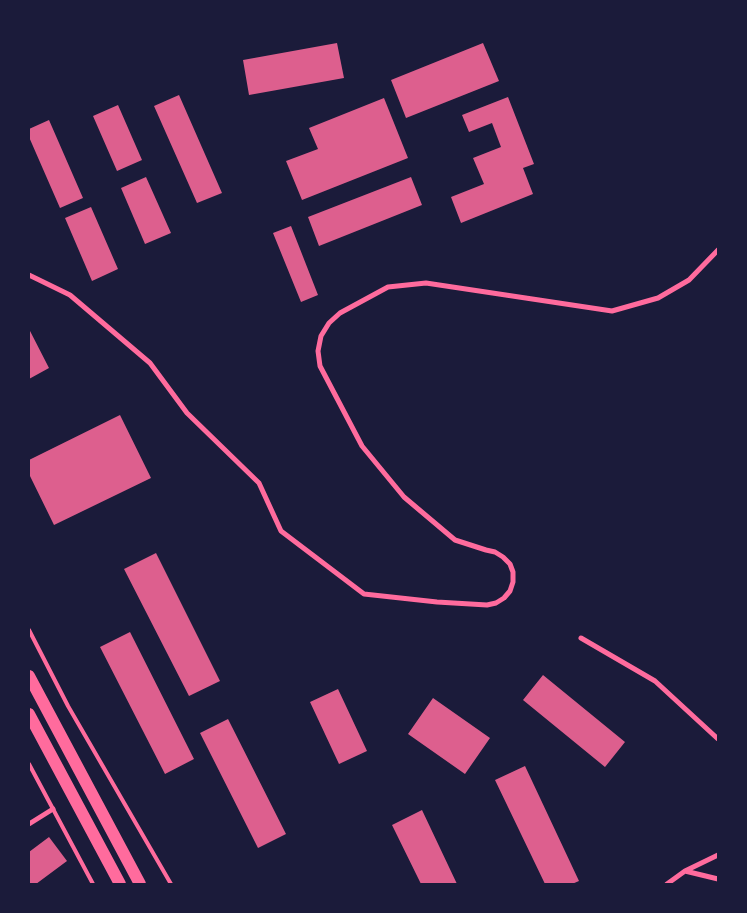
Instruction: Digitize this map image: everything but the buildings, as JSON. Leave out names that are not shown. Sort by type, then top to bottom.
[{"type":"main road","points":[[29,676],[140,884]]},
{"type":"main road","points":[[29,714],[120,884]]},
{"type":"street","points":[[29,275],[70,295],[150,363],[187,413],[259,483],[281,532],[364,594],[487,605],[496,603],[510,591],[513,582],[513,572],[510,564],[495,552],[455,540],[404,497],[362,446],[320,366],[318,351],[321,336],[329,323],[340,313],[388,287],[426,283],[612,311],[658,298],[689,280],[718,250]]},
{"type":"street","points":[[581,638],[655,681],[718,739]]},
{"type":"street","points":[[29,824],[53,809]]},
{"type":"street","points":[[668,884],[685,871],[718,855]]},
{"type":"street","points":[[685,871],[718,879]]},
{"type":"lane","points":[[29,630],[68,706],[171,884]]},
{"type":"lane","points":[[29,764],[93,884]]}]
